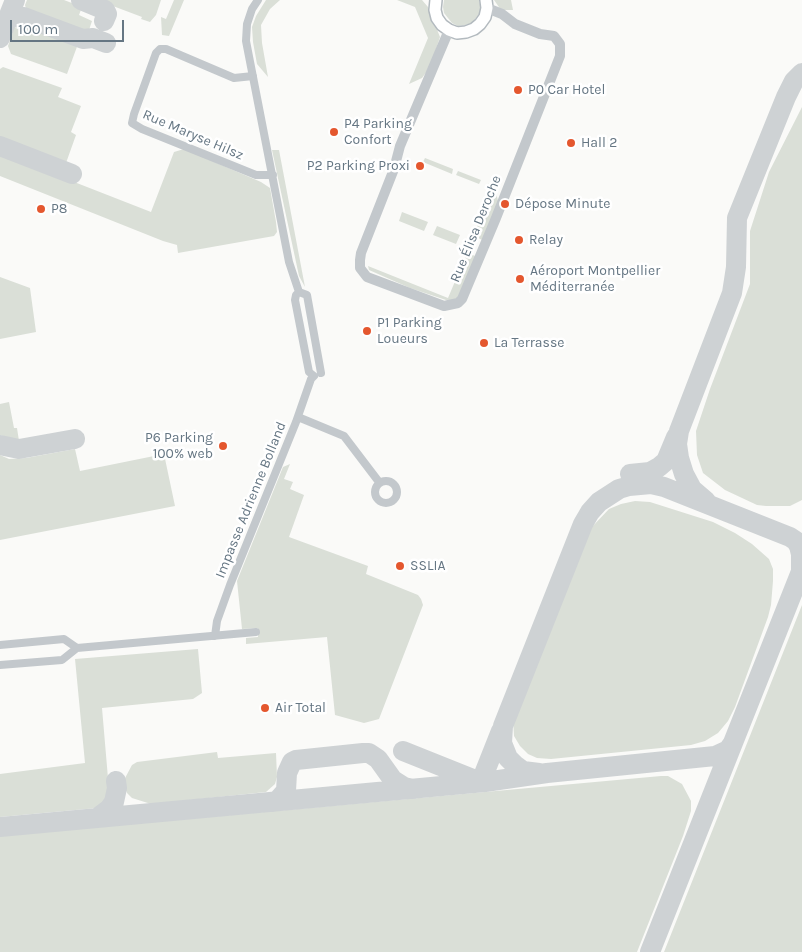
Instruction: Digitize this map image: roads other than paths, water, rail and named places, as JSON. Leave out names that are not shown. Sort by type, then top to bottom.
[{"type":"main road","points":[[435,5],[437,18],[442,25],[457,33],[474,30],[485,17],[486,4]]},
{"type":"street","points":[[258,0],[252,9],[247,24],[246,40],[289,262],[299,292]]},
{"type":"street","points":[[428,0],[435,5]]},
{"type":"street","name":"Rue Élisa Deroche","points":[[449,30],[400,146],[394,170],[361,253],[360,260],[360,268],[367,277],[444,306],[458,303],[462,299],[493,227],[560,56],[560,44],[557,38],[540,34],[515,24],[486,4]]},
{"type":"street","name":"Rue Maryse Hilsz","points":[[254,76],[234,78],[166,49],[160,49],[156,53],[132,123],[142,129],[256,174],[273,175]]},
{"type":"street","points":[[299,292],[307,294],[321,370],[317,374],[309,372],[295,300],[299,292]]},
{"type":"street","name":"Impasse Adrienne Bolland","points":[[215,636],[217,621],[227,594],[298,417],[311,379],[317,374]]},
{"type":"street","points":[[298,417],[344,436],[379,482]]},
{"type":"street","points":[[0,665],[62,660],[77,648],[256,632]]},
{"type":"street","points":[[0,645],[64,639],[77,648]]},
{"type":"place","name":"P0 Car Hotel","points":[[518,90]]},
{"type":"place","name":"P4 Parking Confort","points":[[334,132]]},
{"type":"place","name":"Hall 2","points":[[571,143]]},
{"type":"place","name":"P2 Parking Proxi","points":[[420,166]]},
{"type":"place","name":"Dépose Minute","points":[[505,204]]},
{"type":"place","name":"P8","points":[[41,209]]},
{"type":"place","name":"Relay","points":[[519,240]]},
{"type":"place","name":"Aéroport Montpellier Méditerranée","points":[[520,279]]},
{"type":"place","name":"P1 Parking Loueurs","points":[[367,331]]},
{"type":"place","name":"La Terrasse","points":[[484,343]]},
{"type":"place","name":"P6 Parking 100% web","points":[[223,446]]},
{"type":"place","name":"SSLIA","points":[[400,566]]},
{"type":"place","name":"Air Total","points":[[265,708]]}]
